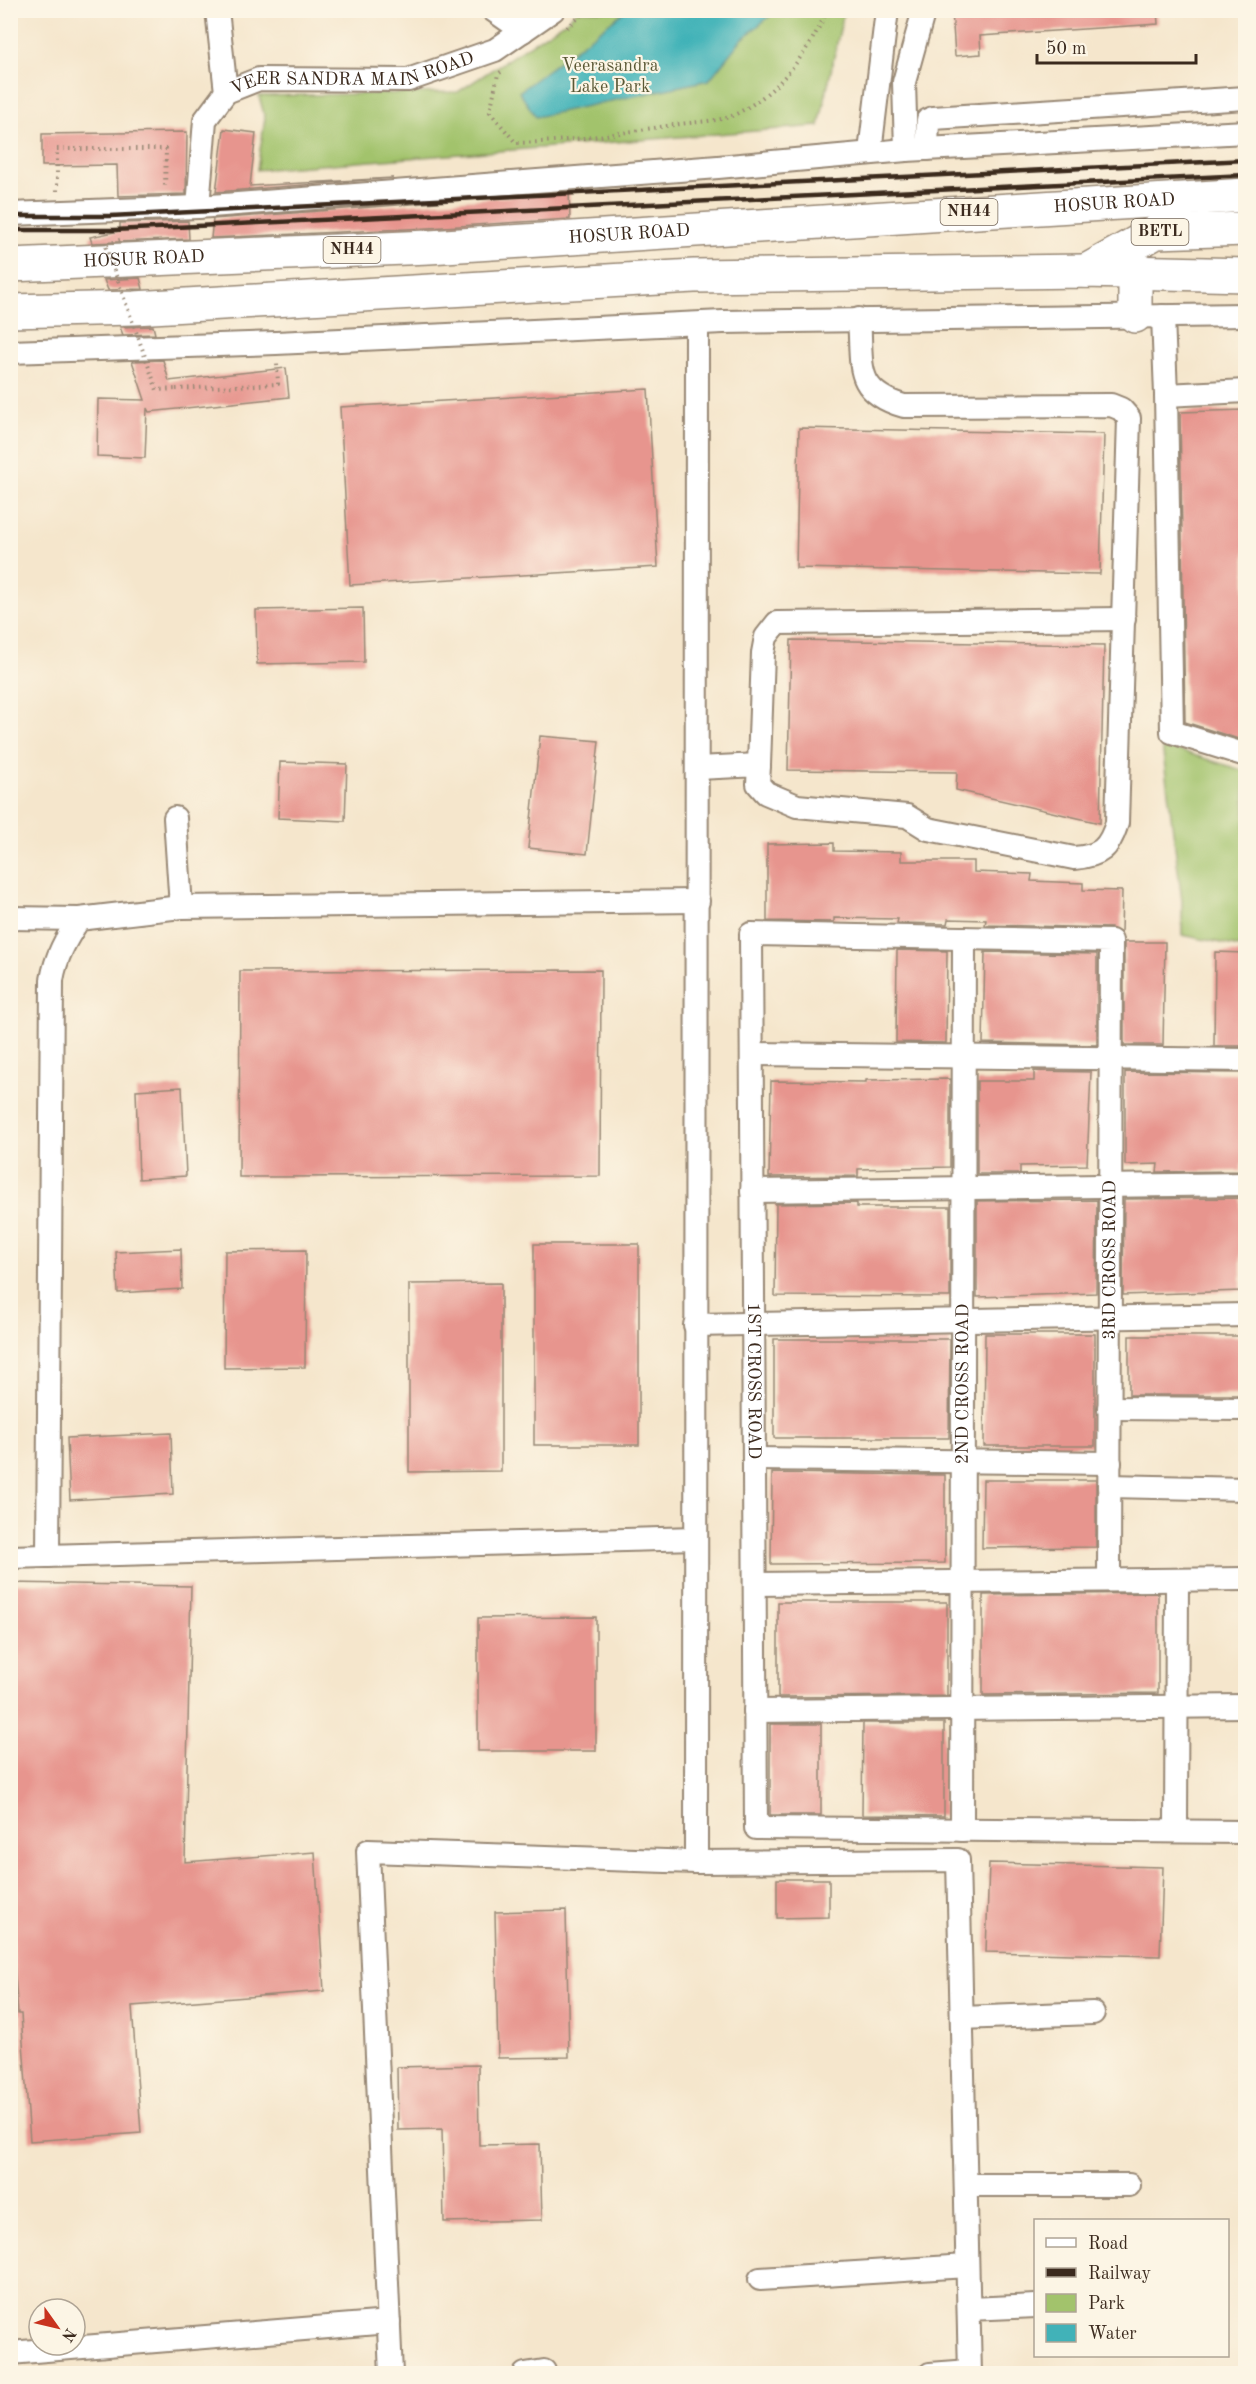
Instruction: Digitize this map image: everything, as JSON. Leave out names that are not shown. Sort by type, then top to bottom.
[{"type":"highway","name":"HOSUR ROAD","points":[[10,265],[429,247],[1245,195]]},
{"type":"highway","name":"BETL","points":[[1085,271],[1156,232],[1245,229]]},
{"type":"highway","points":[[693,230],[694,276]]},
{"type":"highway","points":[[10,311],[146,308],[694,276],[1085,271],[1245,275]]},
{"type":"highway","points":[[1135,273],[1149,316]]},
{"type":"street","points":[[217,10],[226,92]]},
{"type":"street","points":[[493,10],[523,31]]},
{"type":"street","points":[[870,152],[886,10]]},
{"type":"street","points":[[916,149],[904,82],[924,10]]},
{"type":"street","name":"VEER SANDRA MAIN ROAD","points":[[198,207],[205,120],[226,92],[260,79],[408,80],[495,50],[523,31],[558,20]]},
{"type":"street","points":[[916,149],[928,120],[933,118],[1245,98]]},
{"type":"street","points":[[10,214],[198,207],[718,167],[870,152],[1245,132]]},
{"type":"street","points":[[10,352],[859,319],[1245,315]]},
{"type":"street","points":[[1149,316],[1166,395],[1172,732],[1245,755]]},
{"type":"street","points":[[859,319],[862,376],[868,387],[887,401],[904,406],[1111,405],[1121,409],[1129,418],[1124,619],[1117,823],[1112,838],[1101,852],[1090,857],[1074,858],[928,829],[907,816],[797,806],[766,793],[758,784],[763,653],[766,637],[777,623],[1124,619]]},
{"type":"street","points":[[696,1862],[697,324]]},
{"type":"street","points":[[1166,395],[1245,391]]},
{"type":"street","points":[[698,768],[759,765]]},
{"type":"street","points":[[175,818],[181,907]]},
{"type":"street","points":[[10,918],[79,920],[181,907],[698,901]]},
{"type":"street","points":[[48,1556],[52,980],[55,961],[65,940],[79,920]]},
{"type":"street","name":"1ST CROSS ROAD","points":[[962,1830],[756,1828],[751,934],[964,938]]},
{"type":"street","name":"3RD CROSS ROAD","points":[[964,938],[1111,941],[1109,1580]]},
{"type":"street","name":"2ND CROSS ROAD","points":[[962,1830],[964,938]]},
{"type":"street","points":[[752,1054],[1245,1060]]},
{"type":"street","points":[[752,1191],[1245,1184]]},
{"type":"street","points":[[695,1325],[1245,1315]]},
{"type":"street","points":[[1109,1408],[1245,1409]]},
{"type":"street","points":[[754,1459],[1110,1463]]},
{"type":"street","points":[[1109,1486],[1245,1489]]},
{"type":"street","points":[[10,1557],[696,1538]]},
{"type":"street","points":[[755,1584],[1245,1579]]},
{"type":"street","points":[[1176,1831],[1177,1580]]},
{"type":"street","points":[[755,1711],[1245,1706]]},
{"type":"street","points":[[962,1830],[1245,1832]]},
{"type":"street","points":[[391,2373],[368,1851],[696,1862],[958,1860],[970,2372],[930,2373]]},
{"type":"street","points":[[962,2018],[1093,2013]]},
{"type":"street","points":[[966,2185],[1130,2185]]},
{"type":"street","points":[[760,2279],[967,2266]]},
{"type":"street","points":[[969,2309],[1034,2306]]},
{"type":"street","points":[[10,2353],[389,2322]]},
{"type":"path","points":[[558,20],[587,10]]},
{"type":"path","points":[[507,67],[498,74],[490,112],[516,143],[560,142],[732,116],[769,91],[786,75],[812,40],[827,10]]},
{"type":"path","points":[[57,213],[57,149],[166,149],[165,190]]},
{"type":"path","points":[[120,240],[105,245],[157,390],[278,384]]},
{"type":"green space","name":"Veerasandra Lake Park","points":[[577,11],[844,11],[819,126],[257,170],[265,118],[259,96],[458,92],[565,22]]},
{"type":"green space","points":[[1162,745],[1245,771],[1245,948],[1182,935],[1182,901]]},
{"type":"water","points":[[625,11],[776,11],[741,40],[709,80],[536,117],[519,92]]},
{"type":"building","points":[[952,10],[1157,10],[1158,24],[980,36],[981,54],[955,56]]},
{"type":"building","points":[[224,129],[256,133],[250,186],[393,178],[216,192]]},
{"type":"building","points":[[187,132],[186,194],[118,196],[117,165],[42,166],[42,134]]},
{"type":"building","points":[[569,192],[570,219],[211,238],[213,219]]},
{"type":"building","points":[[188,221],[189,239],[92,243],[90,237],[120,231],[120,223]]},
{"type":"building","points":[[140,278],[143,289],[108,290],[104,280]]},
{"type":"building","points":[[153,326],[155,334],[123,335],[120,327]]},
{"type":"building","points":[[163,360],[169,381],[286,368],[289,397],[149,412],[147,408],[145,458],[97,456],[98,399],[145,400],[132,361]]},
{"type":"building","points":[[648,389],[658,567],[350,585],[340,407]]},
{"type":"building","points":[[1245,410],[1245,741],[1185,722],[1180,412]]},
{"type":"building","points":[[799,428],[1104,434],[1100,574],[796,568]]},
{"type":"building","points":[[363,608],[364,662],[257,664],[256,610]]},
{"type":"building","points":[[791,640],[1104,645],[1100,823],[956,790],[957,772],[788,770]]},
{"type":"building","points":[[540,736],[599,741],[587,854],[528,848]]},
{"type":"building","points":[[280,762],[347,764],[345,821],[278,818]]},
{"type":"building","points":[[834,843],[834,851],[901,852],[901,861],[974,861],[974,872],[1032,874],[1031,881],[1083,883],[1083,890],[1122,891],[1121,933],[1111,928],[985,925],[986,920],[948,919],[947,924],[897,923],[898,919],[834,918],[834,922],[767,921],[767,844]]},
{"type":"building","points":[[1124,942],[1165,942],[1163,1045],[1124,1045]]},
{"type":"building","points":[[897,950],[947,951],[946,1043],[896,1042]]},
{"type":"building","points":[[985,952],[1097,954],[1097,1045],[983,1043]]},
{"type":"building","points":[[1215,952],[1245,953],[1245,1046],[1214,1046]]},
{"type":"building","points":[[601,970],[600,1176],[239,1177],[240,971]]},
{"type":"building","points":[[1034,1071],[1091,1072],[1087,1165],[1020,1166],[1020,1174],[977,1174],[977,1081],[1034,1081]]},
{"type":"building","points":[[1125,1072],[1245,1073],[1245,1163],[1242,1163],[1241,1171],[1157,1172],[1158,1164],[1125,1165]]},
{"type":"building","points":[[950,1079],[950,1167],[858,1169],[858,1176],[769,1177],[771,1081],[866,1082],[866,1080]]},
{"type":"building","points":[[182,1087],[186,1176],[139,1179],[136,1090]]},
{"type":"building","points":[[1241,1198],[1241,1291],[1123,1295],[1124,1199]]},
{"type":"building","points":[[1097,1200],[1096,1293],[977,1297],[977,1201]]},
{"type":"building","points":[[857,1203],[857,1207],[950,1207],[950,1297],[775,1296],[776,1204]]},
{"type":"building","points":[[534,1244],[639,1244],[639,1445],[534,1445]]},
{"type":"building","points":[[181,1249],[182,1289],[118,1293],[116,1252]]},
{"type":"building","points":[[306,1250],[305,1367],[224,1368],[225,1251]]},
{"type":"building","points":[[501,1283],[501,1471],[409,1472],[409,1284]]},
{"type":"building","points":[[985,1334],[1095,1334],[1095,1446],[984,1446]]},
{"type":"building","points":[[1129,1336],[1244,1336],[1244,1395],[1129,1395]]},
{"type":"building","points":[[774,1339],[950,1339],[949,1438],[774,1438]]},
{"type":"building","points":[[171,1433],[173,1494],[70,1500],[67,1438]]},
{"type":"building","points":[[772,1473],[945,1475],[945,1563],[771,1564]]},
{"type":"building","points":[[983,1480],[1096,1480],[1096,1547],[982,1548]]},
{"type":"building","points":[[10,1583],[191,1586],[185,1862],[315,1852],[324,1991],[132,2006],[141,2133],[30,2141],[21,2014],[18,2014],[10,1911]]},
{"type":"building","points":[[1158,1593],[1158,1693],[983,1695],[983,1595]]},
{"type":"building","points":[[778,1602],[947,1602],[947,1696],[778,1697]]},
{"type":"building","points":[[596,1617],[596,1751],[478,1751],[478,1618]]},
{"type":"building","points":[[863,1723],[944,1723],[944,1816],[862,1815]]},
{"type":"building","points":[[770,1724],[821,1724],[821,1815],[770,1815]]},
{"type":"building","points":[[989,1863],[1163,1867],[1160,1956],[986,1952]]},
{"type":"building","points":[[777,1879],[829,1879],[829,1917],[777,1918]]},
{"type":"building","points":[[566,1910],[569,2057],[498,2058],[495,1912]]},
{"type":"building","points":[[478,2065],[479,2145],[540,2144],[542,2220],[444,2222],[442,2129],[398,2130],[397,2067]]},
{"type":"railway","points":[[10,216],[110,216],[1246,160]]},
{"type":"railway","points":[[10,230],[114,230],[1246,175]]}]
